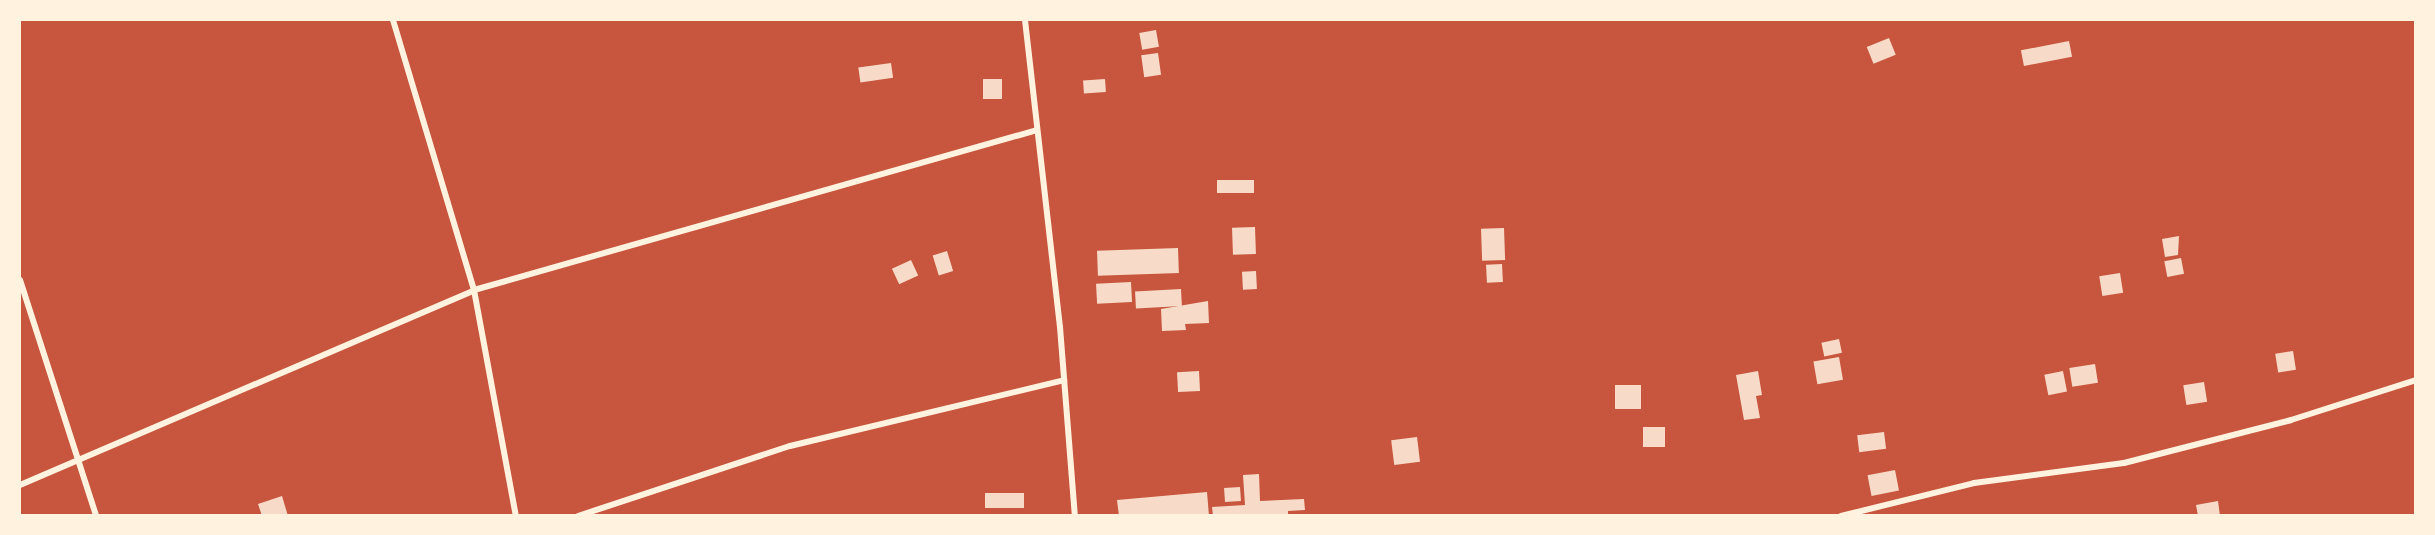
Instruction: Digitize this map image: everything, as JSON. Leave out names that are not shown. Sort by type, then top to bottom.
[{"type":"street","points":[[393,20],[474,290],[516,516]]},
{"type":"street","points":[[1025,20],[1064,380],[1075,516]]},
{"type":"street","points":[[20,485],[474,290],[1038,130]]},
{"type":"street","points":[[20,280],[96,516]]},
{"type":"street","points":[[578,516],[790,446],[1064,380]]},
{"type":"street","points":[[1841,516],[1974,483],[2124,463],[2291,420],[2415,380]]},
{"type":"building","points":[[1156,30],[1159,47],[1142,50],[1139,33]]},
{"type":"building","points":[[1889,38],[1896,55],[1873,64],[1867,47]]},
{"type":"building","points":[[2069,41],[2072,57],[2024,66],[2021,50]]},
{"type":"building","points":[[1158,53],[1161,75],[1144,77],[1141,55]]},
{"type":"building","points":[[891,63],[893,78],[860,82],[858,68]]},
{"type":"building","points":[[983,79],[1002,79],[1002,99],[983,99]]},
{"type":"building","points":[[1105,79],[1106,92],[1084,94],[1083,81]]},
{"type":"building","points":[[1217,180],[1254,180],[1254,193],[1217,193]]},
{"type":"building","points":[[1255,227],[1256,254],[1233,255],[1232,228]]},
{"type":"building","points":[[1504,228],[1505,260],[1482,261],[1481,229]]},
{"type":"building","points":[[2179,236],[2178,255],[2165,257],[2162,239]]},
{"type":"building","points":[[1178,248],[1179,273],[1098,276],[1097,251]]},
{"type":"building","points":[[947,251],[953,271],[939,275],[933,255]]},
{"type":"building","points":[[2181,258],[2184,274],[2167,277],[2164,261]]},
{"type":"building","points":[[911,260],[918,275],[899,284],[892,269]]},
{"type":"building","points":[[1502,264],[1503,282],[1487,283],[1486,265]]},
{"type":"building","points":[[1256,271],[1257,289],[1243,290],[1242,272]]},
{"type":"building","points":[[2120,273],[2123,293],[2102,296],[2099,276]]},
{"type":"building","points":[[1131,282],[1132,302],[1097,304],[1096,284]]},
{"type":"building","points":[[1181,289],[1182,306],[1136,308],[1135,291]]},
{"type":"building","points":[[1208,301],[1209,323],[1185,324],[1186,330],[1162,331],[1161,309]]},
{"type":"building","points":[[1839,339],[1842,353],[1824,356],[1821,343]]},
{"type":"building","points":[[2293,351],[2296,370],[2278,373],[2275,354]]},
{"type":"building","points":[[1839,357],[1843,380],[1817,384],[1813,362]]},
{"type":"building","points":[[2095,364],[2098,383],[2072,387],[2069,368]]},
{"type":"building","points":[[1199,371],[1200,391],[1178,392],[1177,372]]},
{"type":"building","points":[[1758,371],[1762,395],[1756,396],[1760,418],[1744,420],[1736,375]]},
{"type":"building","points":[[2063,371],[2067,392],[2048,395],[2044,375]]},
{"type":"building","points":[[2204,382],[2207,402],[2186,405],[2183,385]]},
{"type":"building","points":[[1615,385],[1641,385],[1641,409],[1615,409]]},
{"type":"building","points":[[1643,427],[1665,427],[1665,447],[1643,447]]},
{"type":"building","points":[[1884,432],[1886,449],[1859,452],[1857,435]]},
{"type":"building","points":[[1417,437],[1420,462],[1394,465],[1391,440]]},
{"type":"building","points":[[1895,470],[1899,491],[1872,496],[1868,475]]},
{"type":"building","points":[[1259,474],[1260,501],[1304,499],[1305,510],[1288,511],[1288,516],[1213,516],[1212,507],[1245,505],[1243,475]]},
{"type":"building","points":[[1240,487],[1241,501],[1225,502],[1224,488]]},
{"type":"building","points":[[1207,492],[1209,516],[1119,516],[1117,500]]},
{"type":"building","points":[[985,493],[1024,493],[1024,508],[985,508]]},
{"type":"building","points":[[282,496],[288,516],[262,516],[258,504]]},
{"type":"building","points":[[2218,501],[2220,516],[2198,516],[2196,505]]}]
